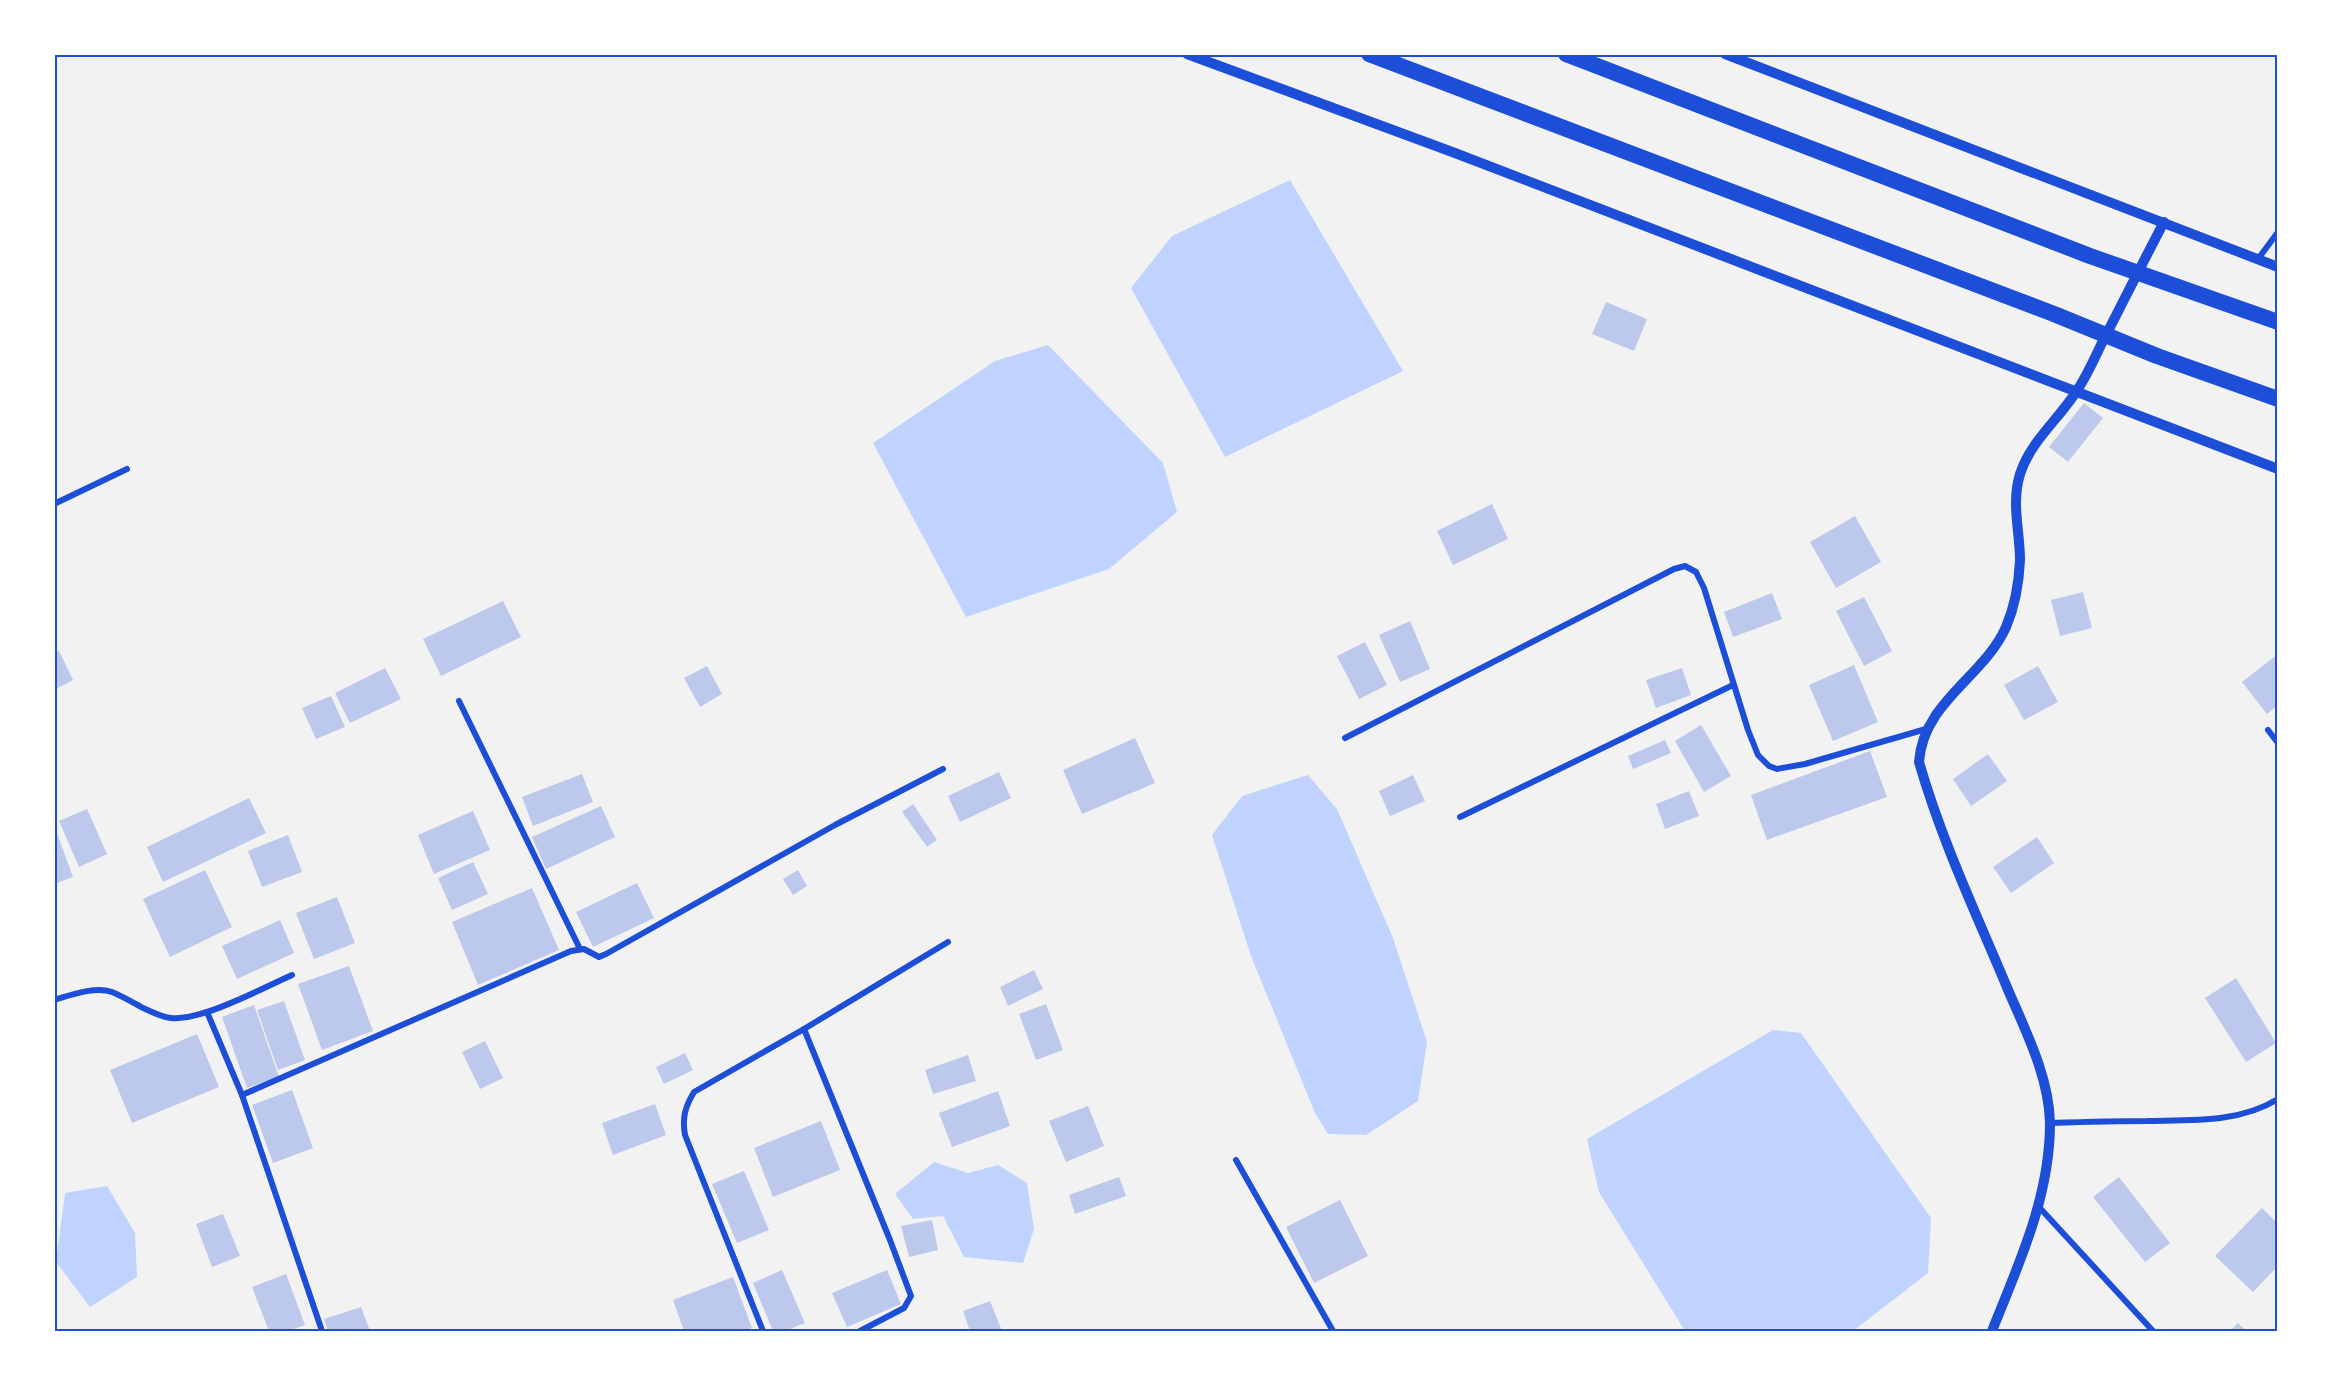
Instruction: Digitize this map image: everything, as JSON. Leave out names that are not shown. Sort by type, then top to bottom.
[{"type":"highway","points":[[1369,54],[2054,314],[2157,356],[2278,399]]},
{"type":"highway","points":[[1566,54],[2090,256],[2278,322]]},
{"type":"street","points":[[1187,54],[1455,153],[2278,469]]},
{"type":"street","points":[[1725,54],[2278,267]]},
{"type":"street","points":[[1992,1331],[2039,1207],[2045,1178],[2050,1123],[2043,1079],[2032,1049],[1933,811],[1919,762],[1921,745],[1926,729],[1940,708],[1996,645],[2006,627],[2017,594],[2020,560],[2015,507],[2020,473],[2034,446],[2077,392],[2164,222]]},
{"type":"street","points":[[2258,259],[2278,232]]},
{"type":"street","points":[[54,504],[127,469]]},
{"type":"street","points":[[1345,738],[1674,569],[1685,566],[1696,572],[1704,588],[1732,685],[1758,755],[1769,766],[1777,769],[1806,764],[1926,729]]},
{"type":"street","points":[[1460,817],[1732,685]]},
{"type":"street","points":[[459,701],[580,949],[599,957],[816,836],[943,769]]},
{"type":"street","points":[[2268,730],[2278,742]]},
{"type":"street","points":[[763,1331],[685,1135],[683,1123],[686,1106],[694,1092],[948,942]]},
{"type":"street","points":[[242,1095],[580,949]]},
{"type":"street","points":[[54,1000],[71,994],[96,990],[111,991],[170,1018],[192,1016],[207,1012],[292,975]]},
{"type":"street","points":[[207,1012],[242,1095],[322,1331]]},
{"type":"street","points":[[804,1029],[911,1296],[907,1304],[897,1312],[860,1331]]},
{"type":"street","points":[[2050,1123],[2206,1119],[2240,1115],[2261,1109],[2278,1099]]},
{"type":"street","points":[[1236,1161],[1333,1331]]},
{"type":"street","points":[[2039,1207],[2153,1331]]},
{"type":"water","points":[[1290,180],[1403,371],[1225,457],[1131,288],[1172,236]]},
{"type":"water","points":[[1048,345],[1163,463],[1177,512],[1109,569],[966,617],[873,443],[995,361]]},
{"type":"water","points":[[1308,775],[1337,809],[1393,938],[1427,1042],[1418,1101],[1366,1135],[1328,1134],[1315,1113],[1251,956],[1212,835],[1242,796]]},
{"type":"water","points":[[1773,1030],[1801,1033],[1931,1218],[1928,1273],[1853,1331],[1685,1331],[1599,1192],[1587,1139]]},
{"type":"water","points":[[934,1162],[968,1173],[998,1165],[1027,1183],[1034,1229],[1023,1263],[964,1257],[943,1216],[913,1219],[895,1194]]},
{"type":"water","points":[[107,1186],[135,1233],[137,1277],[90,1307],[56,1262],[65,1193]]},
{"type":"building","points":[[1606,302],[1647,319],[1634,351],[1592,334]]},
{"type":"building","points":[[2084,403],[2103,418],[2068,462],[2049,447]]},
{"type":"building","points":[[1492,504],[1508,539],[1453,565],[1437,531]]},
{"type":"building","points":[[1855,516],[1881,562],[1836,588],[1810,542]]},
{"type":"building","points":[[2083,592],[2092,628],[2060,636],[2051,600]]},
{"type":"building","points":[[1772,593],[1782,619],[1733,637],[1724,612]]},
{"type":"building","points":[[1864,597],[1892,651],[1864,666],[1836,611]]},
{"type":"building","points":[[503,601],[521,637],[441,676],[423,639]]},
{"type":"building","points":[[1410,621],[1430,669],[1400,682],[1379,635]]},
{"type":"building","points":[[1365,642],[1387,685],[1359,699],[1337,656]]},
{"type":"building","points":[[59,651],[73,680],[54,690],[54,653]]},
{"type":"building","points":[[2278,654],[2278,705],[2267,714],[2242,682]]},
{"type":"building","points":[[1854,665],[1878,722],[1833,741],[1809,685]]},
{"type":"building","points":[[707,666],[722,694],[700,707],[684,678]]},
{"type":"building","points":[[2038,666],[2058,702],[2024,720],[2004,685]]},
{"type":"building","points":[[385,668],[401,699],[350,723],[335,693]]},
{"type":"building","points":[[1682,668],[1691,695],[1656,708],[1646,680]]},
{"type":"building","points":[[331,696],[345,727],[316,739],[302,708]]},
{"type":"building","points":[[1701,725],[1731,776],[1704,792],[1675,741]]},
{"type":"building","points":[[1135,738],[1155,783],[1082,814],[1063,770]]},
{"type":"building","points":[[1665,740],[1671,753],[1633,769],[1628,756]]},
{"type":"building","points":[[1870,751],[1887,797],[1767,840],[1751,795]]},
{"type":"building","points":[[1988,754],[2007,781],[1971,806],[1953,779]]},
{"type":"building","points":[[999,772],[1011,798],[960,822],[948,796]]},
{"type":"building","points":[[582,774],[593,802],[533,826],[522,797]]},
{"type":"building","points":[[1413,775],[1425,801],[1390,816],[1379,791]]},
{"type":"building","points":[[1689,791],[1699,816],[1665,829],[1656,804]]},
{"type":"building","points":[[249,798],[266,833],[163,882],[147,847]]},
{"type":"building","points":[[913,804],[937,840],[927,847],[902,812]]},
{"type":"building","points":[[601,806],[615,837],[546,869],[532,837]]},
{"type":"building","points":[[87,809],[107,854],[79,867],[59,821]]},
{"type":"building","points":[[473,811],[490,850],[434,874],[418,835]]},
{"type":"building","points":[[54,825],[73,877],[54,884]]},
{"type":"building","points":[[288,835],[302,872],[262,887],[248,851]]},
{"type":"building","points":[[2037,837],[2054,863],[2011,893],[1993,867]]},
{"type":"building","points":[[473,862],[488,894],[452,910],[438,878]]},
{"type":"building","points":[[205,870],[232,927],[170,957],[143,899]]},
{"type":"building","points":[[798,870],[807,886],[793,895],[783,879]]},
{"type":"building","points":[[637,883],[654,918],[593,947],[576,912]]},
{"type":"building","points":[[532,888],[559,950],[478,985],[452,922]]},
{"type":"building","points":[[337,897],[355,943],[314,959],[296,913]]},
{"type":"building","points":[[280,920],[294,953],[237,979],[222,946]]},
{"type":"building","points":[[349,966],[373,1031],[322,1050],[298,984]]},
{"type":"building","points":[[1034,970],[1043,989],[1008,1006],[1000,987]]},
{"type":"building","points":[[2236,978],[2276,1043],[2246,1062],[2205,998]]},
{"type":"building","points":[[284,1001],[305,1060],[278,1070],[257,1010]]},
{"type":"building","points":[[1046,1004],[1063,1050],[1036,1060],[1019,1014]]},
{"type":"building","points":[[254,1005],[279,1077],[247,1088],[222,1017]]},
{"type":"building","points":[[197,1034],[219,1087],[132,1123],[110,1070]]},
{"type":"building","points":[[485,1041],[503,1078],[480,1089],[462,1052]]},
{"type":"building","points":[[685,1053],[693,1070],[664,1084],[656,1067]]},
{"type":"building","points":[[968,1055],[976,1081],[933,1094],[925,1070]]},
{"type":"building","points":[[292,1090],[313,1148],[273,1163],[252,1105]]},
{"type":"building","points":[[998,1091],[1010,1126],[952,1147],[939,1113]]},
{"type":"building","points":[[655,1104],[666,1135],[613,1155],[602,1123]]},
{"type":"building","points":[[1088,1106],[1104,1146],[1066,1162],[1049,1121]]},
{"type":"building","points":[[821,1121],[840,1170],[773,1197],[754,1148]]},
{"type":"building","points":[[744,1171],[769,1230],[737,1243],[712,1184]]},
{"type":"building","points":[[1119,1177],[1126,1196],[1075,1214],[1069,1195]]},
{"type":"building","points":[[2119,1177],[2170,1243],[2145,1262],[2093,1197]]},
{"type":"building","points":[[1340,1200],[1368,1256],[1314,1283],[1286,1227]]},
{"type":"building","points":[[2262,1208],[2278,1224],[2278,1266],[2253,1292],[2215,1256]]},
{"type":"building","points":[[223,1214],[240,1256],[212,1267],[196,1224]]},
{"type":"building","points":[[932,1220],[938,1250],[909,1257],[901,1226]]},
{"type":"building","points":[[782,1270],[805,1323],[785,1331],[773,1331],[753,1283]]},
{"type":"building","points":[[887,1270],[901,1304],[847,1327],[832,1293]]},
{"type":"building","points":[[286,1274],[305,1325],[288,1331],[269,1331],[252,1287]]},
{"type":"building","points":[[733,1277],[752,1328],[745,1331],[684,1331],[673,1300]]},
{"type":"building","points":[[990,1301],[1002,1331],[970,1331],[963,1311]]},
{"type":"building","points":[[361,1307],[370,1331],[328,1331],[324,1319]]},
{"type":"building","points":[[2238,1323],[2246,1331],[2230,1331]]}]
